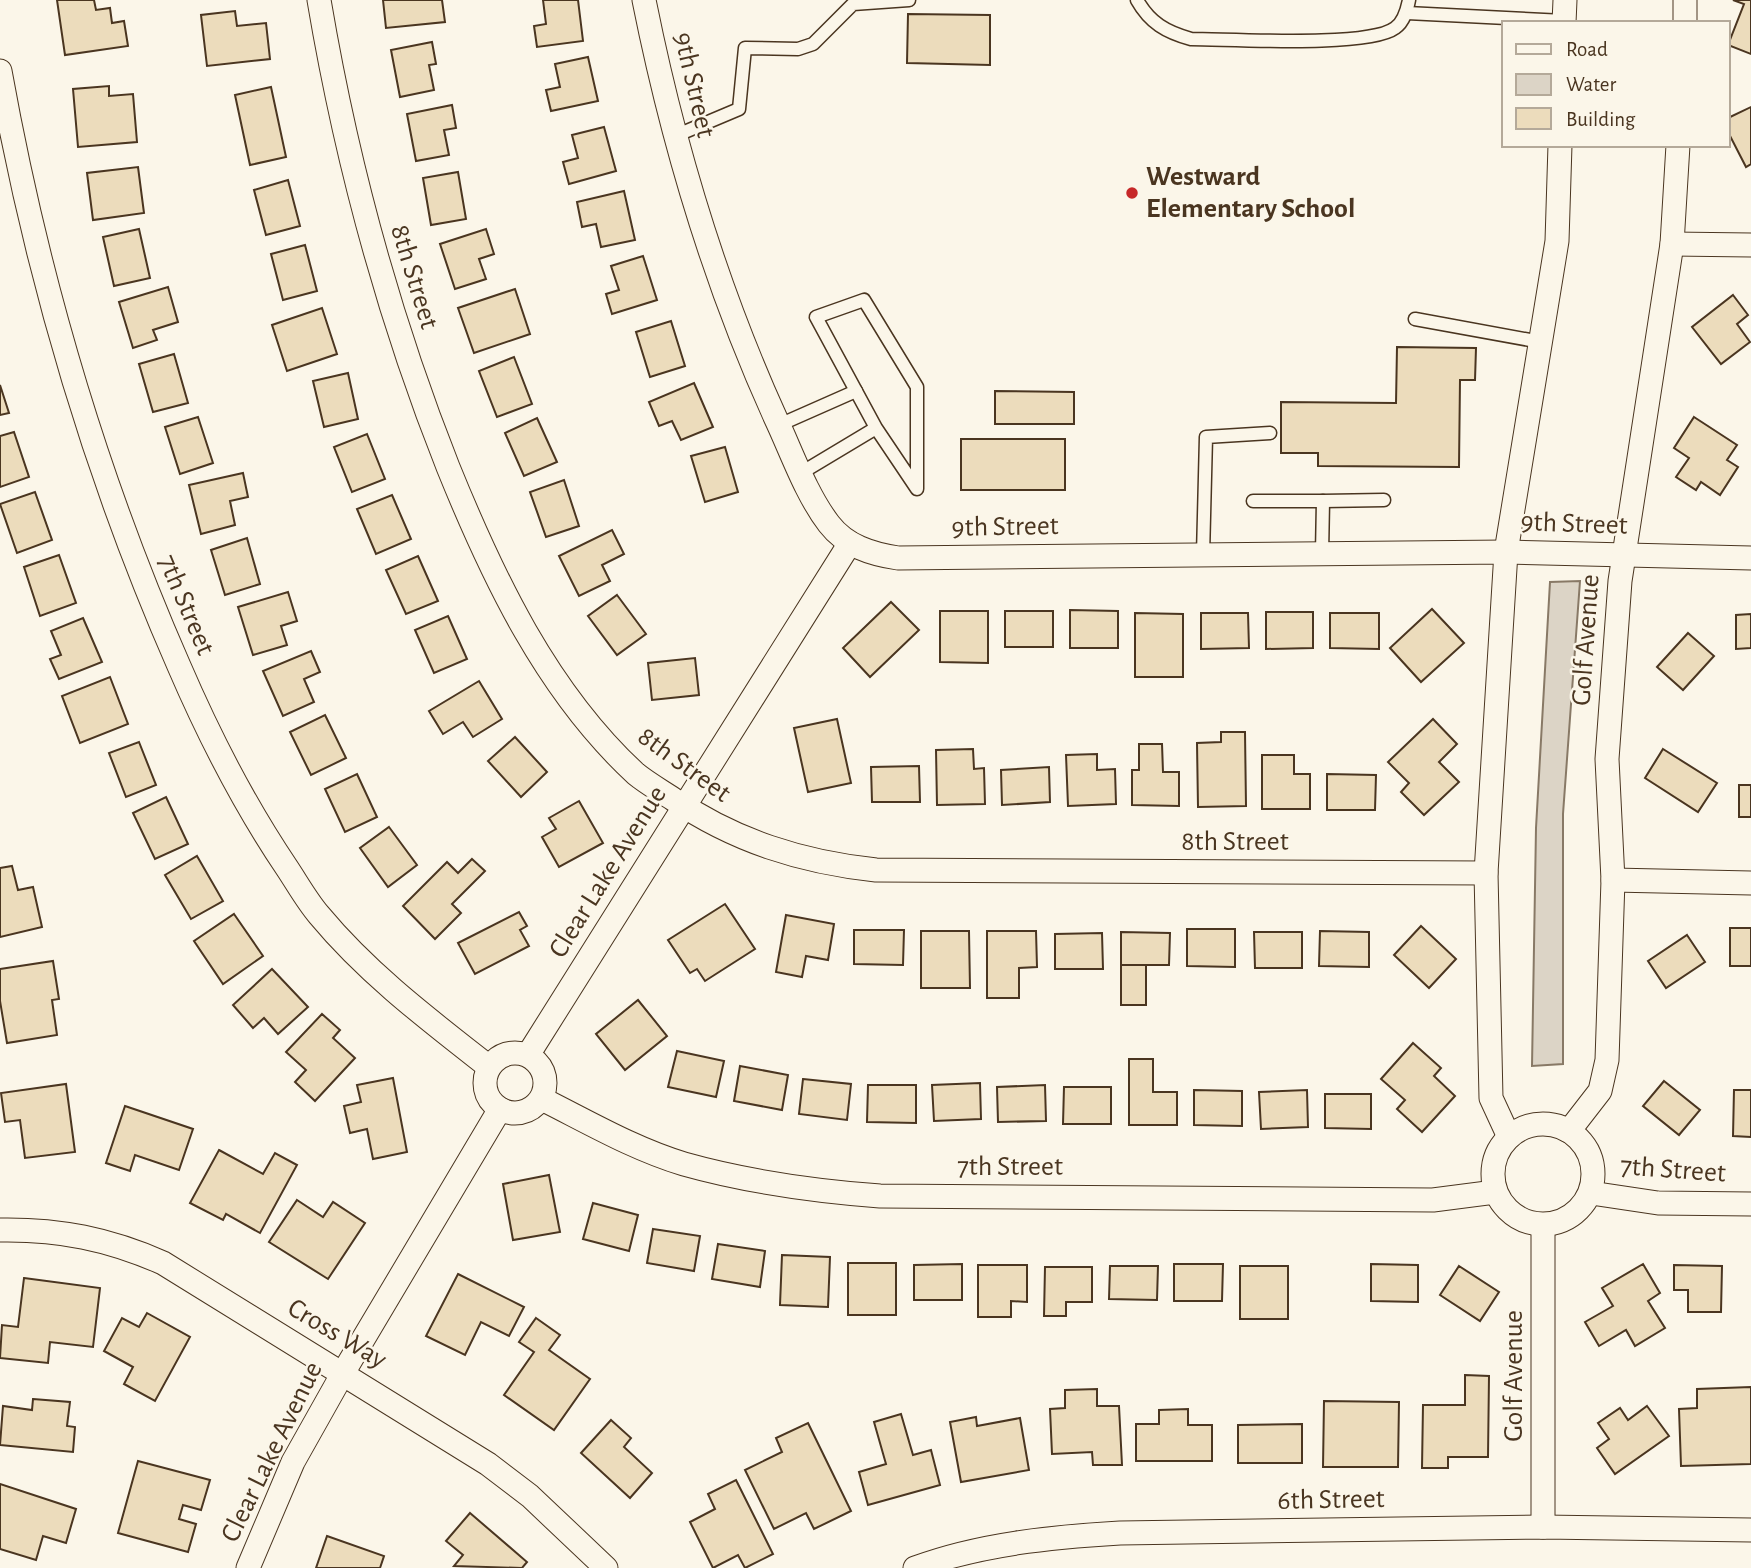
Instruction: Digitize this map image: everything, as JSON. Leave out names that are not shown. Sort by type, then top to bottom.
[{"type":"street","name":"8th Street","points":[[319,0],[356,184],[386,293],[422,400],[464,506],[511,609],[564,692],[598,737],[639,776],[715,825],[766,848],[838,866],[876,870],[1486,873]]},
{"type":"street","name":"9th Street","points":[[644,0],[675,136],[719,281],[801,473],[828,523],[850,542],[878,555],[898,558],[1506,552],[1751,558]]},
{"type":"street","points":[[1685,0],[1685,21]]},
{"type":"street","name":"7th Street","points":[[0,71],[16,161],[44,280],[77,397],[149,597],[198,709],[249,812],[316,912],[347,948],[405,1001],[489,1067]]},
{"type":"street","points":[[1509,1137],[1491,1098],[1486,873],[1506,552],[1557,241],[1560,147]]},
{"type":"street","name":"Golf Avenue","points":[[1569,1131],[1600,1091],[1607,1060],[1613,880],[1607,759],[1623,556],[1672,244],[1678,147]]},
{"type":"street","points":[[1672,244],[1751,245]]},
{"type":"street","name":"Clear Lake Avenue","points":[[528,1055],[850,542]]},
{"type":"street","points":[[1613,880],[1751,883]]},
{"type":"street","points":[[502,1055],[528,1055],[536,1060],[545,1074],[542,1099],[527,1111],[518,1113],[500,1109],[492,1104],[485,1086],[489,1067],[502,1055]]},
{"type":"street","name":"7th Street","points":[[542,1099],[623,1140],[682,1163],[754,1181],[834,1192],[880,1196],[1433,1200],[1461,1199],[1495,1192]]},
{"type":"street","name":"Clear Lake Avenue","points":[[248,1568],[293,1462],[500,1109]]},
{"type":"street","points":[[1538,1125],[1554,1125],[1569,1131],[1588,1151],[1594,1179],[1591,1193],[1572,1216],[1558,1223],[1543,1225],[1514,1216],[1495,1192],[1494,1162],[1509,1137],[1522,1129],[1538,1125]]},
{"type":"street","name":"7th Street","points":[[1591,1193],[1658,1203],[1751,1204]]},
{"type":"street","name":"Golf Avenue","points":[[1543,1225],[1544,1527]]},
{"type":"street","name":"Cross Way","points":[[0,1230],[62,1232],[124,1246],[163,1263],[488,1464],[530,1496],[606,1568]]},
{"type":"street","name":"6th Street","points":[[915,1568],[996,1546],[1070,1536],[1544,1527],[1751,1530]]},
{"type":"lane","points":[[675,136],[739,109],[746,48],[799,48],[813,44],[853,4],[909,0]]},
{"type":"lane","points":[[1137,0],[1146,17],[1167,32],[1191,39],[1355,38],[1396,28],[1408,6],[1565,15]]},
{"type":"lane","points":[[864,300],[917,387],[917,489],[876,428],[816,317],[864,300]]},
{"type":"lane","points":[[1415,319],[1541,342]]},
{"type":"lane","points":[[779,425],[856,391]]},
{"type":"lane","points":[[801,473],[876,428]]},
{"type":"lane","points":[[1203,555],[1206,437],[1270,433]]},
{"type":"lane","points":[[1253,500],[1384,500]]},
{"type":"lane","points":[[1322,554],[1323,502]]},
{"type":"water","points":[[1580,581],[1563,814],[1563,1064],[1532,1066],[1536,828],[1550,582]]},
{"type":"building","points":[[57,0],[94,0],[96,10],[110,8],[112,23],[124,21],[128,46],[65,55]]},
{"type":"building","points":[[383,0],[442,0],[445,22],[386,28]]},
{"type":"building","points":[[543,0],[578,0],[583,41],[537,47],[534,26],[546,24]]},
{"type":"building","points":[[1733,0],[1751,0],[1751,54],[1730,46],[1744,4]]},
{"type":"building","points":[[235,11],[237,26],[266,23],[270,59],[207,66],[201,15]]},
{"type":"building","points":[[908,14],[990,15],[990,65],[907,63]]},
{"type":"building","points":[[432,42],[436,64],[429,65],[434,90],[400,97],[391,50]]},
{"type":"building","points":[[588,57],[598,101],[551,111],[546,90],[560,87],[555,64]]},
{"type":"building","points":[[109,86],[109,96],[133,94],[137,142],[78,147],[73,89]]},
{"type":"building","points":[[271,87],[286,157],[250,165],[235,95]]},
{"type":"building","points":[[452,105],[456,128],[444,130],[449,155],[416,161],[407,114]]},
{"type":"building","points":[[1751,107],[1751,164],[1746,167],[1730,136],[1730,117]]},
{"type":"building","points":[[604,127],[616,171],[569,184],[563,162],[578,158],[572,135]]},
{"type":"building","points":[[138,167],[144,213],[93,220],[87,173]]},
{"type":"building","points":[[458,172],[466,219],[431,225],[423,178]]},
{"type":"building","points":[[288,180],[300,226],[266,235],[254,190]]},
{"type":"building","points":[[624,191],[635,240],[601,247],[596,224],[582,227],[577,202]]},
{"type":"building","points":[[139,229],[150,278],[114,286],[103,237]]},
{"type":"building","points":[[486,229],[494,254],[479,259],[486,279],[455,289],[440,244]]},
{"type":"building","points":[[305,245],[317,291],[283,300],[271,254]]},
{"type":"building","points":[[643,256],[657,300],[612,314],[606,294],[619,290],[611,266]]},
{"type":"building","points":[[168,287],[178,322],[153,330],[157,340],[133,348],[119,302]]},
{"type":"building","points":[[515,289],[530,334],[474,353],[458,308]]},
{"type":"building","points":[[1733,295],[1748,315],[1737,324],[1750,342],[1721,364],[1692,327]]},
{"type":"building","points":[[322,308],[337,354],[287,371],[272,325]]},
{"type":"building","points":[[671,321],[685,366],[650,377],[636,332]]},
{"type":"building","points":[[1397,347],[1476,348],[1475,380],[1460,380],[1459,467],[1318,466],[1318,453],[1281,453],[1281,402],[1396,403]]},
{"type":"building","points":[[174,354],[188,403],[153,412],[139,364]]},
{"type":"building","points":[[514,357],[532,404],[497,417],[479,371]]},
{"type":"building","points":[[348,373],[358,419],[324,427],[313,381]]},
{"type":"building","points":[[694,383],[713,427],[681,440],[672,421],[659,426],[649,402]]},
{"type":"building","points":[[0,385],[9,413],[0,415]]},
{"type":"building","points":[[995,391],[1074,392],[1074,424],[995,424]]},
{"type":"building","points":[[198,417],[213,463],[180,474],[165,427]]},
{"type":"building","points":[[1694,417],[1737,445],[1727,460],[1738,467],[1720,495],[1701,482],[1696,490],[1676,477],[1689,458],[1674,448]]},
{"type":"building","points":[[537,418],[557,462],[524,476],[505,433]]},
{"type":"building","points":[[14,432],[29,477],[0,487],[0,436]]},
{"type":"building","points":[[367,434],[385,479],[352,492],[334,447]]},
{"type":"building","points":[[961,439],[1065,439],[1065,490],[961,490]]},
{"type":"building","points":[[725,447],[738,492],[705,502],[691,456]]},
{"type":"building","points":[[243,473],[248,497],[230,501],[235,525],[201,534],[189,485]]},
{"type":"building","points":[[564,480],[579,526],[546,537],[530,492]]},
{"type":"building","points":[[35,492],[52,540],[17,553],[0,504]]},
{"type":"building","points":[[392,495],[411,539],[376,554],[357,509]]},
{"type":"building","points":[[612,530],[624,554],[602,565],[610,581],[579,596],[559,556]]},
{"type":"building","points":[[247,538],[260,584],[225,595],[211,550]]},
{"type":"building","points":[[59,555],[76,603],[40,616],[24,567]]},
{"type":"building","points":[[418,556],[438,601],[406,614],[386,570]]},
{"type":"building","points":[[288,592],[297,621],[281,626],[287,645],[253,655],[238,607]]},
{"type":"building","points":[[617,595],[646,634],[617,655],[588,616]]},
{"type":"building","points":[[891,602],[919,630],[870,677],[843,648]]},
{"type":"building","points":[[1432,609],[1464,643],[1421,682],[1390,648]]},
{"type":"building","points":[[1070,610],[1118,611],[1118,648],[1070,648]]},
{"type":"building","points":[[940,611],[988,611],[988,663],[940,662]]},
{"type":"building","points":[[1005,611],[1053,611],[1053,647],[1005,647]]},
{"type":"building","points":[[1266,612],[1313,612],[1313,648],[1266,649]]},
{"type":"building","points":[[1135,613],[1183,614],[1183,677],[1135,677]]},
{"type":"building","points":[[1201,613],[1248,613],[1249,648],[1201,649]]},
{"type":"building","points":[[1330,613],[1379,613],[1379,649],[1330,648]]},
{"type":"building","points":[[1751,614],[1751,648],[1736,649],[1736,615]]},
{"type":"building","points":[[448,616],[467,659],[434,673],[415,630]]},
{"type":"building","points":[[83,618],[102,662],[59,679],[50,659],[61,655],[51,631]]},
{"type":"building","points":[[1688,633],[1714,656],[1683,690],[1657,667]]},
{"type":"building","points":[[311,651],[320,672],[304,679],[314,702],[283,716],[263,671]]},
{"type":"building","points":[[695,658],[699,695],[652,700],[648,663]]},
{"type":"building","points":[[110,677],[128,724],[80,743],[62,696]]},
{"type":"building","points":[[479,681],[502,719],[473,737],[463,722],[443,734],[429,711]]},
{"type":"building","points":[[325,715],[346,758],[311,775],[290,732]]},
{"type":"building","points":[[837,719],[851,783],[808,792],[794,728]]},
{"type":"building","points":[[1433,719],[1457,744],[1439,762],[1459,782],[1424,815],[1401,792],[1409,783],[1388,762]]},
{"type":"building","points":[[1221,732],[1245,732],[1246,806],[1198,807],[1197,743],[1221,742]]},
{"type":"building","points":[[515,737],[547,772],[521,797],[488,761]]},
{"type":"building","points":[[139,742],[156,785],[126,797],[109,753]]},
{"type":"building","points":[[1139,744],[1162,744],[1163,772],[1179,772],[1179,806],[1132,805],[1132,770],[1139,770]]},
{"type":"building","points":[[973,749],[974,769],[984,768],[985,804],[937,805],[936,750]]},
{"type":"building","points":[[1663,749],[1717,783],[1698,812],[1645,778]]},
{"type":"building","points":[[1097,754],[1097,770],[1115,769],[1116,804],[1068,806],[1066,755]]},
{"type":"building","points":[[1262,755],[1294,755],[1294,774],[1310,774],[1310,809],[1262,809]]},
{"type":"building","points":[[919,766],[920,802],[872,802],[871,767]]},
{"type":"building","points":[[1049,767],[1050,802],[1002,805],[1001,770]]},
{"type":"building","points":[[357,774],[377,817],[345,832],[325,789]]},
{"type":"building","points":[[1327,774],[1376,775],[1375,810],[1327,810]]},
{"type":"building","points":[[1739,785],[1751,785],[1751,817],[1739,817]]},
{"type":"building","points":[[166,797],[188,844],[155,859],[133,813]]},
{"type":"building","points":[[579,801],[603,843],[559,867],[542,837],[556,829],[549,818]]},
{"type":"building","points":[[389,827],[417,865],[388,887],[360,848]]},
{"type":"building","points":[[197,856],[223,901],[191,919],[165,875]]},
{"type":"building","points":[[472,859],[485,871],[452,904],[461,913],[435,939],[403,906],[447,862],[458,873]]},
{"type":"building","points":[[12,866],[18,890],[33,887],[42,927],[0,937],[0,868]]},
{"type":"building","points":[[725,904],[755,949],[705,981],[697,969],[690,973],[668,940]]},
{"type":"building","points":[[519,912],[527,926],[520,930],[529,946],[475,974],[458,943]]},
{"type":"building","points":[[234,914],[263,956],[223,984],[194,941]]},
{"type":"building","points":[[786,915],[834,924],[828,960],[806,956],[802,977],[776,972]]},
{"type":"building","points":[[1421,926],[1456,959],[1429,988],[1394,955]]},
{"type":"building","points":[[1730,928],[1751,928],[1751,966],[1730,966]]},
{"type":"building","points":[[1187,929],[1235,929],[1235,967],[1187,966]]},
{"type":"building","points":[[854,930],[904,930],[903,965],[854,964]]},
{"type":"building","points":[[921,931],[969,931],[970,988],[921,988]]},
{"type":"building","points":[[987,931],[1036,931],[1037,967],[1019,968],[1019,998],[987,998]]},
{"type":"building","points":[[1320,931],[1369,932],[1369,967],[1319,966]]},
{"type":"building","points":[[1121,932],[1170,933],[1169,965],[1121,965]]},
{"type":"building","points":[[1254,932],[1302,932],[1302,968],[1255,968]]},
{"type":"building","points":[[1102,933],[1103,969],[1055,969],[1055,934]]},
{"type":"building","points":[[1687,935],[1705,962],[1666,988],[1648,961]]},
{"type":"building","points":[[53,961],[59,999],[52,1000],[57,1035],[7,1043],[0,1001],[0,969]]},
{"type":"building","points":[[1121,965],[1146,965],[1146,1005],[1121,1005]]},
{"type":"building","points":[[272,969],[308,1007],[278,1034],[264,1018],[253,1028],[233,1005]]},
{"type":"building","points":[[638,1000],[667,1036],[625,1070],[596,1034]]},
{"type":"building","points":[[322,1014],[340,1030],[333,1038],[355,1058],[315,1101],[295,1082],[306,1070],[286,1052]]},
{"type":"building","points":[[1413,1043],[1441,1068],[1434,1076],[1455,1096],[1422,1132],[1397,1109],[1405,1100],[1381,1079]]},
{"type":"building","points":[[677,1051],[724,1061],[716,1097],[668,1087]]},
{"type":"building","points":[[1129,1059],[1153,1059],[1153,1092],[1177,1092],[1177,1125],[1129,1125]]},
{"type":"building","points":[[740,1066],[788,1075],[782,1110],[734,1101]]},
{"type":"building","points":[[393,1078],[407,1152],[373,1159],[367,1129],[350,1133],[344,1106],[361,1102],[357,1085]]},
{"type":"building","points":[[803,1079],[851,1084],[847,1120],[799,1114]]},
{"type":"building","points":[[1664,1081],[1700,1110],[1679,1135],[1643,1106]]},
{"type":"building","points":[[980,1083],[981,1119],[934,1121],[932,1085]]},
{"type":"building","points":[[66,1084],[75,1152],[25,1158],[20,1120],[5,1122],[1,1093]]},
{"type":"building","points":[[868,1085],[916,1085],[916,1123],[867,1122]]},
{"type":"building","points":[[1045,1085],[1046,1121],[998,1122],[997,1087]]},
{"type":"building","points":[[1064,1087],[1111,1087],[1111,1124],[1063,1124]]},
{"type":"building","points":[[1194,1090],[1242,1091],[1242,1126],[1194,1125]]},
{"type":"building","points":[[1307,1090],[1308,1127],[1261,1129],[1259,1092]]},
{"type":"building","points":[[1734,1090],[1751,1090],[1751,1137],[1733,1136]]},
{"type":"building","points":[[1325,1094],[1371,1094],[1371,1129],[1325,1128]]},
{"type":"building","points":[[125,1106],[193,1129],[179,1170],[135,1155],[130,1171],[106,1163]]},
{"type":"building","points":[[219,1150],[263,1174],[275,1153],[297,1165],[260,1233],[226,1214],[223,1220],[190,1203]]},
{"type":"building","points":[[549,1175],[560,1232],[513,1240],[503,1184]]},
{"type":"building","points":[[297,1200],[323,1217],[333,1202],[365,1223],[328,1279],[269,1242]]},
{"type":"building","points":[[593,1203],[638,1215],[629,1251],[583,1239]]},
{"type":"building","points":[[653,1229],[700,1236],[694,1271],[647,1263]]},
{"type":"building","points":[[718,1244],[765,1251],[760,1287],[712,1279]]},
{"type":"building","points":[[782,1255],[830,1257],[828,1307],[780,1305]]},
{"type":"building","points":[[848,1263],[896,1263],[896,1315],[848,1315]]},
{"type":"building","points":[[962,1264],[962,1300],[914,1300],[914,1265]]},
{"type":"building","points":[[1174,1264],[1223,1264],[1222,1301],[1174,1301]]},
{"type":"building","points":[[1371,1264],[1418,1265],[1418,1302],[1371,1301]]},
{"type":"building","points":[[1643,1264],[1660,1293],[1648,1301],[1665,1328],[1635,1346],[1626,1330],[1599,1346],[1585,1322],[1613,1306],[1602,1288]]},
{"type":"building","points":[[978,1265],[1027,1265],[1027,1302],[1011,1301],[1011,1317],[978,1317]]},
{"type":"building","points":[[1674,1265],[1722,1266],[1721,1312],[1688,1312],[1688,1290],[1674,1290]]},
{"type":"building","points":[[1110,1266],[1158,1266],[1157,1300],[1109,1299]]},
{"type":"building","points":[[1240,1266],[1288,1266],[1288,1319],[1240,1319]]},
{"type":"building","points":[[1459,1266],[1499,1292],[1480,1321],[1440,1295]]},
{"type":"building","points":[[1045,1267],[1092,1267],[1092,1302],[1066,1302],[1066,1316],[1044,1316]]},
{"type":"building","points":[[458,1274],[524,1307],[509,1336],[481,1322],[465,1355],[426,1336]]},
{"type":"building","points":[[24,1278],[100,1288],[93,1347],[50,1342],[48,1363],[0,1358],[2,1325],[18,1327]]},
{"type":"building","points":[[147,1313],[190,1337],[155,1401],[124,1384],[133,1367],[104,1351],[122,1318],[139,1327]]},
{"type":"building","points":[[536,1318],[560,1335],[549,1350],[590,1379],[554,1430],[504,1395],[534,1352],[519,1342]]},
{"type":"building","points":[[1465,1375],[1489,1376],[1488,1457],[1448,1457],[1448,1468],[1422,1468],[1423,1405],[1465,1405]]},
{"type":"building","points":[[1751,1387],[1751,1464],[1681,1466],[1679,1409],[1697,1408],[1697,1389]]},
{"type":"building","points":[[1097,1389],[1097,1406],[1119,1406],[1122,1465],[1093,1465],[1092,1452],[1052,1454],[1050,1409],[1065,1408],[1065,1390]]},
{"type":"building","points":[[33,1399],[70,1402],[67,1426],[75,1427],[73,1452],[0,1445],[3,1406],[32,1410]]},
{"type":"building","points":[[1324,1401],[1399,1402],[1398,1467],[1323,1467]]},
{"type":"building","points":[[1647,1406],[1669,1436],[1615,1474],[1597,1448],[1609,1439],[1598,1423],[1620,1408],[1628,1420]]},
{"type":"building","points":[[1188,1409],[1188,1425],[1212,1425],[1212,1461],[1136,1461],[1136,1424],[1159,1424],[1159,1410]]},
{"type":"building","points":[[901,1414],[913,1455],[931,1450],[940,1485],[868,1505],[859,1472],[886,1464],[874,1422]]},
{"type":"building","points":[[976,1417],[977,1426],[1020,1418],[1029,1470],[961,1482],[950,1422]]},
{"type":"building","points":[[611,1420],[631,1438],[624,1447],[652,1473],[630,1498],[581,1453]]},
{"type":"building","points":[[808,1423],[851,1511],[814,1529],[806,1513],[774,1529],[745,1470],[782,1452],[776,1438]]},
{"type":"building","points":[[1302,1424],[1302,1463],[1238,1463],[1238,1425]]},
{"type":"building","points":[[138,1461],[210,1480],[201,1510],[183,1505],[179,1519],[196,1524],[188,1552],[118,1533]]},
{"type":"building","points":[[736,1480],[773,1554],[745,1568],[738,1555],[713,1568],[690,1522],[715,1509],[708,1494]]},
{"type":"building","points":[[0,1484],[76,1509],[66,1543],[43,1536],[36,1560],[0,1549]]},
{"type":"building","points":[[470,1513],[527,1562],[522,1568],[454,1566],[463,1555],[446,1541]]},
{"type":"building","points":[[327,1536],[384,1556],[380,1568],[316,1568]]},
{"type":"place","name":"Westward Elementary School","points":[[1132,193]]}]
